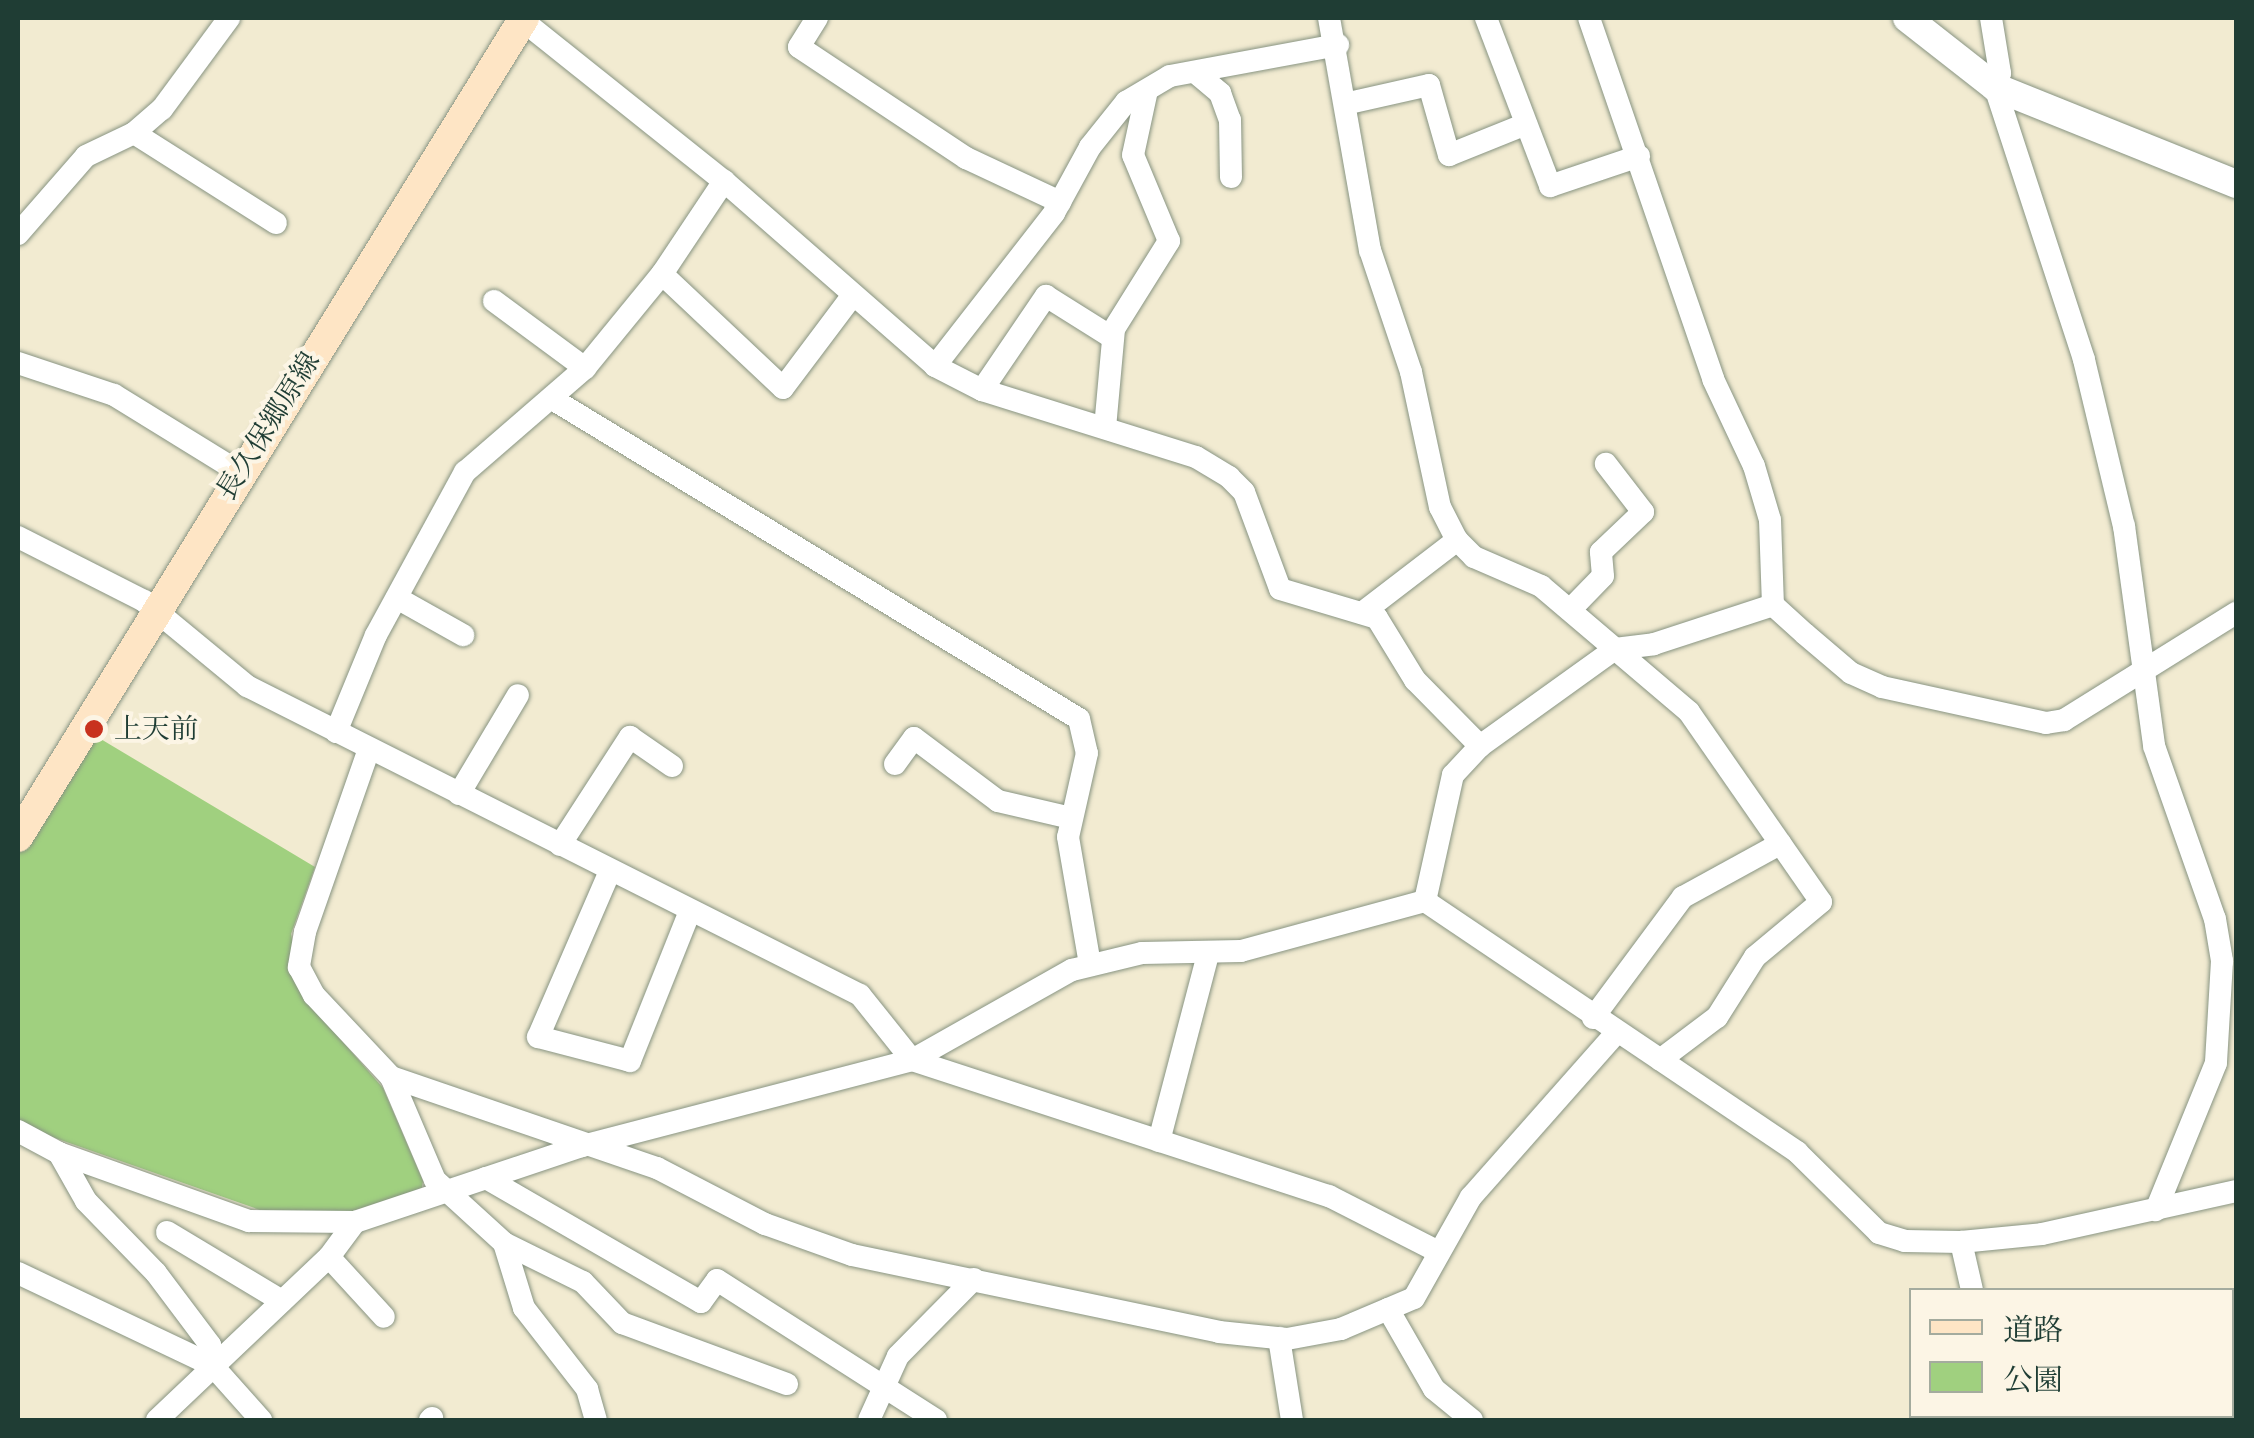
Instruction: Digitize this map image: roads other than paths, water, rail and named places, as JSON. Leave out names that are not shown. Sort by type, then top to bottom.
[{"type":"main road","name":"長久保郷原線","points":[[18,838],[153,610],[523,19]]},
{"type":"street","points":[[18,234],[86,156],[134,132],[162,109],[229,18]]},
{"type":"street","points":[[817,18],[798,47],[966,158],[1060,202]]},
{"type":"street","points":[[1329,18],[1349,103],[1370,250],[1411,372],[1440,507],[1457,540],[1474,557],[1541,586],[1689,712],[1820,902],[1754,958],[1717,1017],[1660,1060]]},
{"type":"street","points":[[1486,18],[1550,186],[1638,156]]},
{"type":"street","points":[[1589,18],[1713,379],[1754,466],[1770,520],[1773,605],[1851,673],[1882,687],[2046,724],[2064,720],[2236,612]]},
{"type":"street","points":[[1908,18],[1995,87],[2236,184]]},
{"type":"street","points":[[1991,18],[2000,72],[1995,87],[2084,360],[2128,546],[2143,624],[2142,671],[2172,809],[2214,919],[2222,961],[2226,1064],[2156,1210]]},
{"type":"street","points":[[523,19],[724,181],[935,366],[982,390],[1196,457],[1228,477],[1244,492],[1280,589],[1377,618],[1416,680],[1480,746]]},
{"type":"street","points":[[935,366],[1060,202],[1090,146],[1126,102],[1195,72],[1338,45]]},
{"type":"street","points":[[1195,72],[1220,93],[1230,120],[1231,177]]},
{"type":"street","points":[[1349,103],[1429,85],[1449,155],[1526,124]]},
{"type":"street","points":[[1105,428],[1113,338],[1169,241],[1133,154],[1147,90]]},
{"type":"street","points":[[134,132],[276,223]]},
{"type":"street","points":[[336,732],[397,598],[465,472],[554,400],[586,368],[662,274],[724,181]]},
{"type":"street","points":[[662,274],[783,388],[852,296]]},
{"type":"street","points":[[982,390],[1046,296],[1113,338]]},
{"type":"street","points":[[494,301],[586,368]]},
{"type":"street","points":[[18,363],[114,395],[239,472]]},
{"type":"street","points":[[554,400],[1066,707],[1088,737],[1068,836],[1090,965]]},
{"type":"street","points":[[1570,610],[1604,576],[1601,552],[1643,512],[1606,464]]},
{"type":"street","points":[[18,537],[153,610],[248,686],[860,996],[912,1060],[1329,1196],[1438,1251]]},
{"type":"street","points":[[1362,613],[1457,540]]},
{"type":"street","points":[[397,598],[463,635]]},
{"type":"street","points":[[1424,902],[1453,775],[1480,746],[1615,649],[1654,644],[1773,605]]},
{"type":"street","points":[[459,794],[518,695]]},
{"type":"street","points":[[560,846],[630,737],[672,766]]},
{"type":"street","points":[[894,764],[914,738],[998,802],[1071,818]]},
{"type":"street","points":[[369,748],[304,932],[299,967],[314,994],[391,1077],[435,1180],[504,1242],[584,1282],[622,1323],[788,1384]]},
{"type":"street","points":[[1593,1018],[1683,897],[1780,844]]},
{"type":"street","points":[[610,871],[538,1037],[630,1060],[690,911]]},
{"type":"street","points":[[18,1131],[59,1153],[249,1222],[355,1222],[582,1146],[912,1060],[1090,965],[1142,954],[1208,954],[1424,902],[1797,1152],[1870,1227],[1905,1241],[1960,1242],[2042,1234],[2236,1191]]},
{"type":"street","points":[[1160,1141],[1208,954]]},
{"type":"street","points":[[391,1077],[582,1146],[657,1168],[765,1224],[852,1255],[1218,1332],[1280,1338],[1341,1329],[1414,1298],[1471,1197],[1617,1032]]},
{"type":"street","points":[[59,1153],[86,1202],[156,1273],[210,1345],[212,1365]]},
{"type":"street","points":[[486,1178],[701,1302],[717,1280],[882,1380],[936,1420]]},
{"type":"street","points":[[157,1420],[330,1256],[355,1222]]},
{"type":"street","points":[[167,1232],[282,1300]]},
{"type":"street","points":[[504,1242],[524,1308],[587,1389],[596,1420]]},
{"type":"street","points":[[1960,1242],[1972,1288]]},
{"type":"street","points":[[330,1256],[384,1318]]},
{"type":"street","points":[[18,1272],[212,1365],[261,1420]]},
{"type":"street","points":[[869,1420],[882,1380],[974,1279]]},
{"type":"street","points":[[1388,1309],[1434,1389],[1472,1420]]},
{"type":"street","points":[[1280,1338],[1292,1420]]},
{"type":"place","name":"上天前","points":[[94,729]]}]
